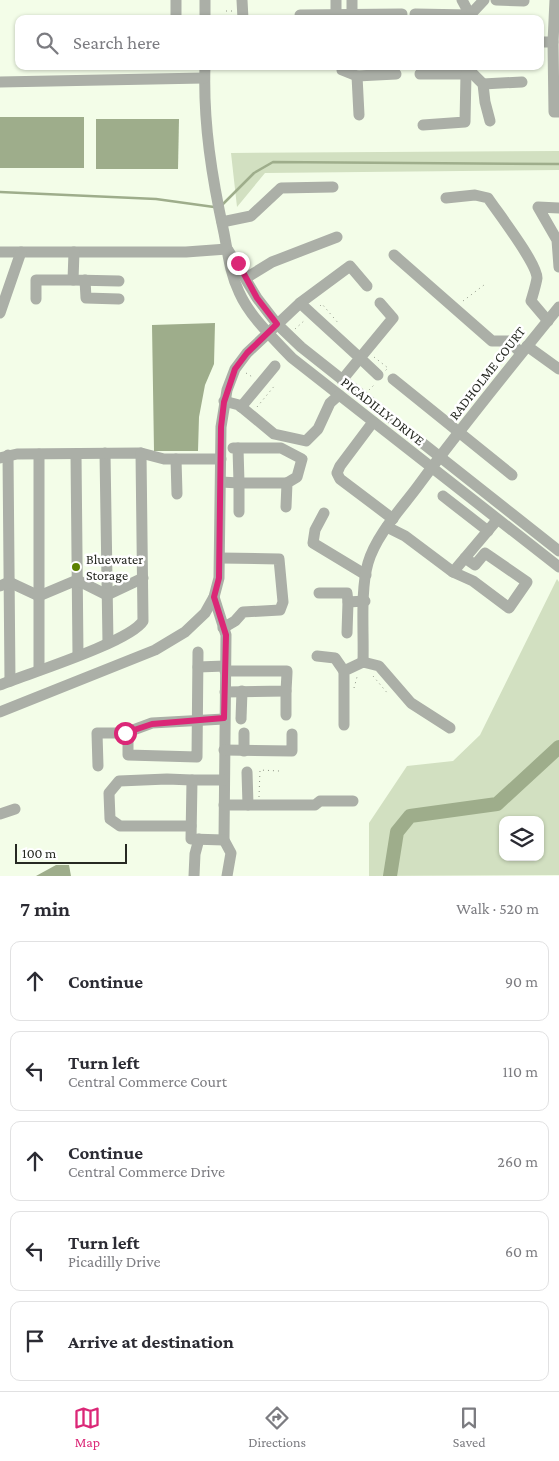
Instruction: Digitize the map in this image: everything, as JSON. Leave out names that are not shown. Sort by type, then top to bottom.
[{"type":"street","points":[[176,0],[176,15]]},
{"type":"street","points":[[205,0],[205,15]]},
{"type":"street","points":[[240,15],[242,0]]},
{"type":"street","points":[[336,0],[344,15]]},
{"type":"street","points":[[344,15],[352,0]]},
{"type":"street","points":[[462,0],[469,15]]},
{"type":"street","points":[[472,15],[484,0]]},
{"type":"street","points":[[496,0],[524,1]]},
{"type":"street","points":[[555,0],[553,42],[554,112],[559,112]]},
{"type":"street","points":[[300,15],[402,14]]},
{"type":"street","points":[[415,14],[433,15]]},
{"type":"street","points":[[544,42],[553,42]]},
{"type":"street","points":[[174,70],[174,79]]},
{"type":"street","points":[[342,70],[357,76],[396,74]]},
{"type":"street","points":[[420,74],[471,71]]},
{"type":"street","points":[[471,71],[483,84],[484,102],[490,121]]},
{"type":"street","points":[[423,125],[465,122],[471,71]]},
{"type":"street","points":[[0,82],[174,79],[205,72]]},
{"type":"street","name":"PICADILLY DRIVE","points":[[205,72],[211,172],[230,271],[240,295],[267,332],[292,358],[559,567]]},
{"type":"street","points":[[357,76],[359,115]]},
{"type":"street","points":[[483,84],[522,82]]},
{"type":"street","points":[[222,222],[251,216],[281,188],[334,188]]},
{"type":"street","points":[[446,198],[475,195],[488,198],[536,272],[537,279],[531,301],[548,320]]},
{"type":"street","points":[[559,208],[538,207],[558,238],[559,267]]},
{"type":"street","points":[[246,278],[272,262],[337,237]]},
{"type":"street","points":[[0,252],[186,252],[227,249]]},
{"type":"street","name":"PICADILLY DRIVE","points":[[227,249],[257,298],[277,324],[301,348],[559,551]]},
{"type":"street","points":[[0,313],[21,252]]},
{"type":"street","points":[[73,280],[74,252]]},
{"type":"street","points":[[394,255],[492,341],[509,342],[559,369]]},
{"type":"street","points":[[0,712],[155,650],[185,632],[205,613],[214,597],[219,578],[220,482],[224,402],[235,369],[267,332],[300,303],[350,266],[367,286]]},
{"type":"street","points":[[36,299],[36,280],[119,281]]},
{"type":"street","points":[[85,280],[86,298],[118,299]]},
{"type":"street","points":[[300,303],[378,375]]},
{"type":"street","points":[[342,380],[393,318],[380,303]]},
{"type":"street","name":"RADHOLME COURT","points":[[363,662],[368,562],[390,523],[524,349],[559,307]]},
{"type":"street","points":[[241,407],[275,366]]},
{"type":"street","points":[[393,379],[512,475]]},
{"type":"street","points":[[224,402],[241,407],[274,434],[306,441],[318,429],[330,403],[339,395]]},
{"type":"street","points":[[373,422],[340,466],[337,473],[340,479],[405,536],[453,572],[473,581],[509,608],[527,582],[485,553],[475,565],[465,558]]},
{"type":"street","points":[[238,448],[239,512]]},
{"type":"street","points":[[141,453],[143,622],[136,629],[108,643],[5,683],[4,457],[39,454],[141,453],[161,459],[176,459],[221,454],[238,448],[281,448],[302,459],[296,477],[287,482],[220,482]]},
{"type":"street","points":[[105,453],[108,643]]},
{"type":"street","points":[[39,454],[39,670]]},
{"type":"street","points":[[76,454],[78,655]]},
{"type":"street","points":[[176,459],[177,494]]},
{"type":"street","points":[[286,507],[287,482]]},
{"type":"street","points":[[443,496],[488,531]]},
{"type":"street","points":[[324,513],[315,530],[313,543],[366,575]]},
{"type":"street","points":[[453,572],[497,520]]},
{"type":"street","points":[[220,558],[279,559],[283,602],[280,610],[243,612],[235,621],[223,628]]},
{"type":"street","points":[[107,595],[143,578]]},
{"type":"street","points":[[5,584],[39,596],[77,580],[107,595]]},
{"type":"street","points":[[318,594],[347,594],[347,632]]},
{"type":"street","points":[[214,597],[226,635],[223,780],[224,840],[231,853],[227,876]]},
{"type":"street","points":[[348,602],[365,601]]},
{"type":"street","points":[[128,732],[128,755],[197,758],[199,720],[198,652]]},
{"type":"street","points":[[317,656],[335,658],[344,670],[344,725]]},
{"type":"street","points":[[344,670],[363,662],[379,666],[411,703],[450,728]]},
{"type":"street","points":[[198,667],[287,671],[286,715]]},
{"type":"street","points":[[225,692],[286,691]]},
{"type":"street","points":[[241,719],[242,692]]},
{"type":"street","points":[[98,766],[97,733],[128,732],[152,724],[224,718]]},
{"type":"street","points":[[244,733],[244,750]]},
{"type":"street","points":[[224,750],[292,751],[292,734]]},
{"type":"street","points":[[247,772],[253,805]]},
{"type":"street","points":[[191,826],[120,826],[114,824],[110,819],[109,793],[119,781],[167,779],[223,780]]},
{"type":"street","points":[[192,780],[191,839],[224,840]]},
{"type":"street","points":[[224,805],[315,805],[320,801],[353,801]]},
{"type":"street","points":[[0,814],[15,808]]},
{"type":"street","points":[[194,876],[195,854],[199,839]]},
{"type":"path","points":[[226,11],[240,15]]},
{"type":"path","points":[[458,305],[484,285]]},
{"type":"path","points":[[317,308],[322,304],[340,324]]},
{"type":"path","points":[[292,331],[307,318]]},
{"type":"path","points":[[246,373],[256,380]]},
{"type":"path","points":[[254,411],[276,384]]},
{"type":"path","points":[[373,676],[389,695]]},
{"type":"path","points":[[253,805],[260,770],[279,771]]},
{"type":"shaded area","points":[[0,117],[84,117],[84,168],[0,168]]},
{"type":"shaded area","points":[[96,119],[179,119],[178,169],[96,169]]},
{"type":"shaded area","points":[[559,151],[559,170],[265,173],[237,207],[231,153]]},
{"type":"shaded area","points":[[215,323],[214,364],[205,385],[199,417],[198,451],[154,451],[152,325]]},
{"type":"shaded area","points":[[557,579],[559,582],[559,875],[369,876],[369,823],[407,766],[453,761],[480,735]]},
{"type":"shaded area","points":[[56,865],[69,865],[71,876],[36,876]]},
{"type":"waterway","points":[[223,204],[254,173],[273,162],[559,164]]},
{"type":"waterway","points":[[0,192],[156,199],[214,207]]},
{"type":"waterway","points":[[390,876],[397,832],[410,816],[497,804],[559,747]]},
{"type":"place","name":"Bluewater Storage","points":[[76,567]]},
{"type":"route","points":[[125,733],[152,724],[224,718],[226,635],[214,597],[219,578],[221,427],[224,402],[235,369],[260,338],[277,324],[257,298],[238,263]]}]
